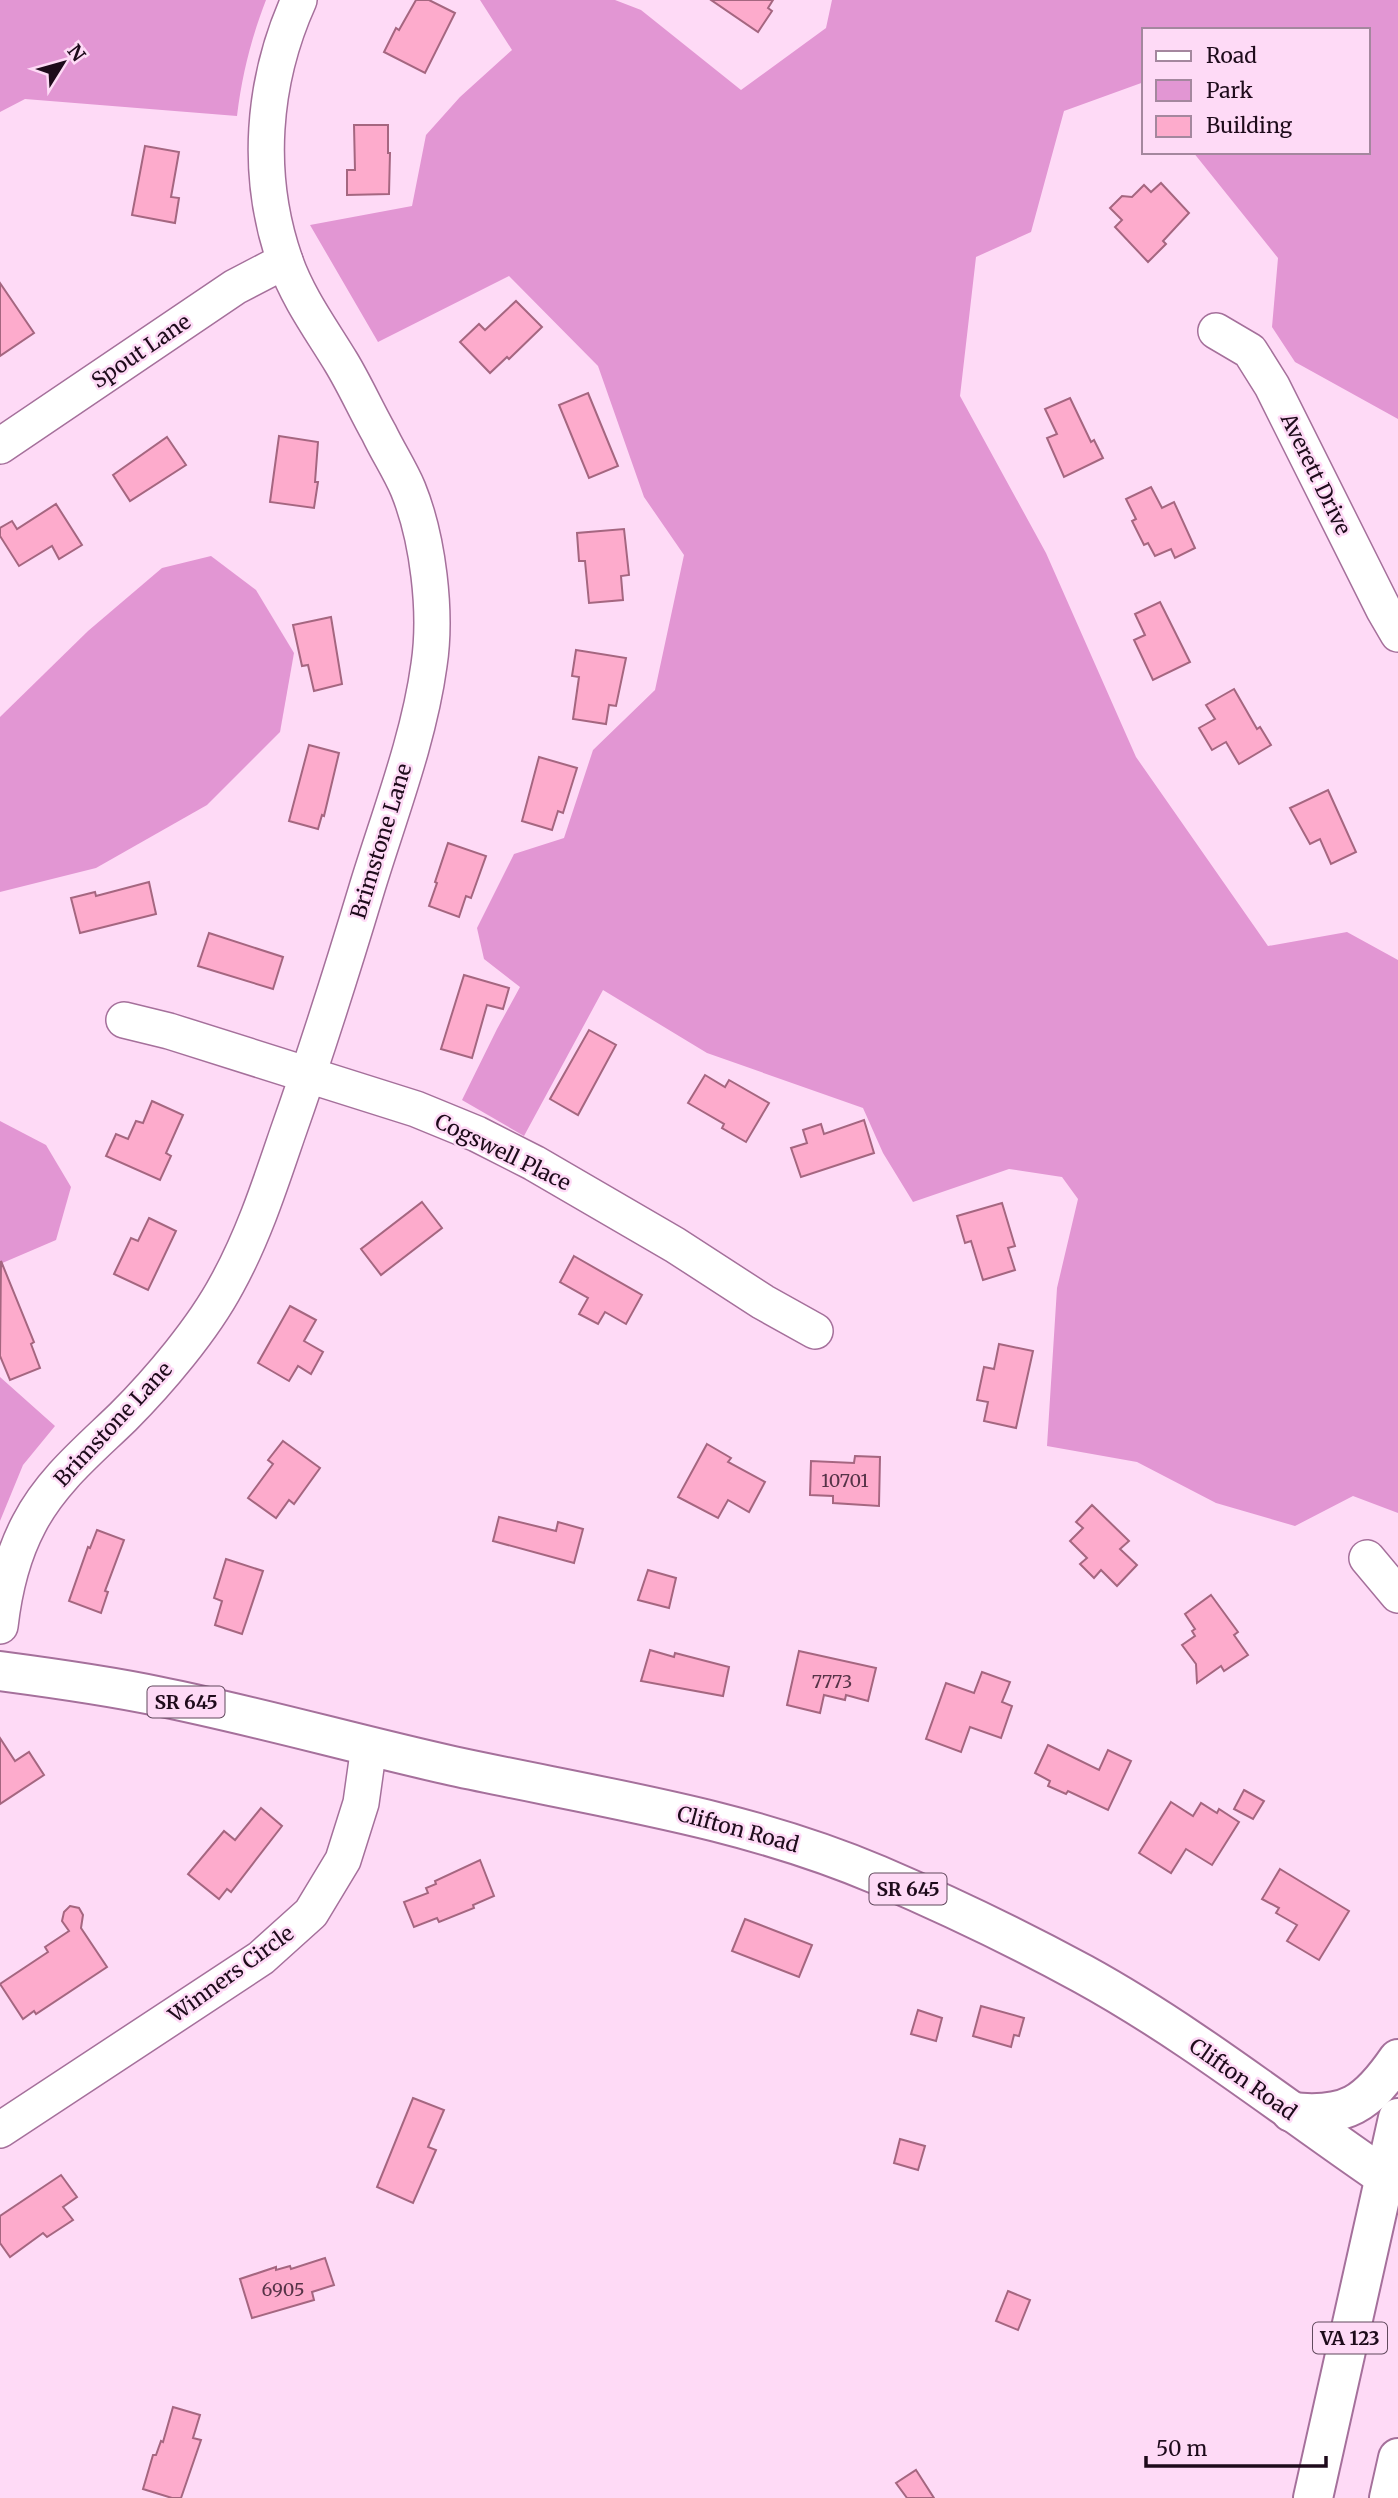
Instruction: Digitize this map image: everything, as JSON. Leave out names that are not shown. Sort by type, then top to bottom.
[{"type":"main road","name":"Clifton Road","points":[[0,1671],[159,1696],[521,1780],[680,1812],[730,1824],[833,1857],[954,1910],[1085,1975],[1199,2047],[1392,2182]]},
{"type":"main road","points":[[1291,2112],[1327,2114],[1342,2110],[1369,2094],[1398,2059]]},
{"type":"main road","name":"VA 123","points":[[1313,2498],[1392,2182],[1398,2118]]},
{"type":"main road","points":[[1389,2498],[1398,2458]]},
{"type":"street","name":"Brimstone Lane","points":[[0,1626],[7,1578],[29,1523],[65,1472],[127,1413],[204,1319],[227,1285],[257,1220],[338,985],[420,713],[430,662],[432,614],[424,545],[408,490],[343,366],[302,299],[285,261],[270,204],[266,158],[269,98],[280,48],[299,0]]},
{"type":"street","name":"Spout Lane","points":[[0,446],[235,287],[285,261]]},
{"type":"street","name":"Averett Drive","points":[[1216,331],[1250,351],[1272,386],[1398,634]]},
{"type":"street","name":"Cogswell Place","points":[[124,1020],[169,1031],[416,1109],[477,1134],[534,1163],[815,1331]]},
{"type":"street","points":[[1367,1558],[1398,1595]]},
{"type":"street","name":"Winners Circle","points":[[0,2130],[261,1958],[303,1921],[332,1881],[343,1860],[361,1803],[369,1746]]},
{"type":"green space","points":[[0,0],[266,0],[248,57],[237,116],[25,99],[0,112]]},
{"type":"green space","points":[[480,0],[615,0],[641,10],[741,90],[826,28],[832,0],[1398,0],[1398,419],[1295,362],[1272,327],[1278,258],[1195,154],[1370,154],[1370,28],[1142,28],[1142,83],[1064,111],[1031,232],[976,257],[960,396],[1046,553],[1136,757],[1268,946],[1347,932],[1398,960],[1398,1513],[1353,1496],[1295,1526],[1216,1503],[1137,1462],[1047,1446],[1057,1288],[1078,1199],[1062,1177],[1009,1169],[913,1202],[883,1153],[863,1108],[707,1053],[603,990],[524,1136],[462,1100],[520,987],[484,959],[477,928],[514,854],[564,838],[593,750],[655,690],[684,555],[644,497],[598,366],[509,276],[378,342],[310,225],[412,206],[426,135],[460,97],[512,50]]},
{"type":"green space","points":[[211,556],[256,590],[294,653],[280,732],[207,805],[96,868],[0,892],[0,717],[88,631],[162,568]]},
{"type":"green space","points":[[0,1121],[46,1145],[71,1187],[56,1240],[0,1264]]},
{"type":"green space","points":[[0,1377],[55,1426],[23,1465],[0,1521]]},
{"type":"building","points":[[416,0],[429,0],[455,13],[425,73],[384,52],[396,28],[399,30]]},
{"type":"building","points":[[711,0],[773,0],[768,8],[772,11],[758,32]]},
{"type":"building","points":[[354,125],[388,125],[389,194],[347,195],[347,170],[355,170]]},
{"type":"building","points":[[145,146],[179,152],[171,197],[179,198],[175,223],[132,215]]},
{"type":"building","points":[[1161,183],[1189,213],[1163,241],[1166,244],[1148,262],[1115,227],[1122,220],[1110,208],[1122,196],[1132,197],[1144,185],[1151,192]]},
{"type":"building","points":[[0,283],[34,333],[0,356]]},
{"type":"building","points":[[516,301],[542,327],[509,359],[507,357],[490,373],[460,342],[479,324],[485,330]]},
{"type":"building","points":[[588,393],[618,466],[589,478],[559,405]]},
{"type":"building","points":[[1070,398],[1091,442],[1094,440],[1103,458],[1064,477],[1047,438],[1057,434],[1045,409]]},
{"type":"building","points":[[279,436],[318,442],[315,482],[318,482],[314,508],[270,502]]},
{"type":"building","points":[[167,437],[186,465],[130,501],[113,475]]},
{"type":"building","points":[[1151,487],[1162,508],[1174,502],[1195,548],[1175,558],[1171,549],[1155,556],[1148,543],[1144,545],[1132,521],[1136,519],[1126,499]]},
{"type":"building","points":[[56,504],[82,545],[59,559],[52,546],[19,566],[0,536],[0,528],[12,521],[17,529]]},
{"type":"building","points":[[624,529],[629,575],[621,576],[623,600],[589,603],[585,561],[579,561],[577,533]]},
{"type":"building","points":[[1160,602],[1190,662],[1153,680],[1134,640],[1145,635],[1135,614]]},
{"type":"building","points":[[331,617],[342,684],[314,691],[308,665],[302,666],[293,625]]},
{"type":"building","points":[[576,650],[626,658],[616,706],[609,705],[606,724],[573,719],[579,677],[572,676]]},
{"type":"building","points":[[1234,689],[1257,729],[1260,727],[1271,745],[1239,764],[1226,742],[1212,750],[1199,728],[1215,719],[1206,705]]},
{"type":"building","points":[[309,745],[339,753],[324,816],[322,815],[318,829],[289,821]]},
{"type":"building","points":[[539,757],[577,768],[563,813],[558,811],[552,830],[522,821]]},
{"type":"building","points":[[1328,790],[1356,852],[1331,864],[1320,839],[1310,844],[1290,808]]},
{"type":"building","points":[[448,843],[486,856],[471,898],[466,896],[459,917],[429,906]]},
{"type":"building","points":[[149,882],[156,914],[80,933],[71,898],[95,892],[96,896]]},
{"type":"building","points":[[209,933],[283,957],[273,989],[198,966]]},
{"type":"building","points":[[464,975],[509,988],[503,1009],[487,1005],[472,1058],[441,1049]]},
{"type":"building","points":[[589,1030],[616,1045],[578,1115],[550,1099]]},
{"type":"building","points":[[705,1075],[725,1087],[729,1080],[769,1103],[746,1142],[722,1128],[724,1124],[688,1103]]},
{"type":"building","points":[[152,1101],[183,1115],[166,1153],[171,1156],[160,1180],[106,1156],[116,1134],[128,1139],[136,1121],[143,1123]]},
{"type":"building","points":[[864,1120],[874,1153],[801,1177],[791,1148],[807,1143],[803,1130],[821,1124],[824,1134]]},
{"type":"building","points":[[422,1202],[442,1228],[381,1275],[361,1249]]},
{"type":"building","points":[[1002,1203],[1015,1246],[1008,1248],[1015,1270],[983,1280],[971,1241],[965,1243],[957,1216]]},
{"type":"building","points":[[149,1218],[176,1231],[148,1290],[114,1274],[131,1238],[138,1241]]},
{"type":"building","points":[[574,1256],[642,1295],[626,1324],[605,1312],[598,1324],[579,1314],[588,1298],[560,1282]]},
{"type":"building","points":[[1,1261],[34,1342],[31,1344],[40,1368],[10,1380],[0,1356]]},
{"type":"building","points":[[290,1306],[316,1320],[304,1341],[323,1352],[311,1374],[298,1366],[289,1381],[258,1363]]},
{"type":"building","points":[[999,1344],[1033,1351],[1016,1428],[984,1421],[988,1402],[977,1400],[984,1367],[994,1369]]},
{"type":"building","points":[[283,1441],[320,1468],[294,1504],[289,1500],[276,1518],[248,1498],[273,1464],[268,1460]]},
{"type":"building","points":[[707,1444],[731,1458],[728,1462],[765,1482],[749,1512],[728,1500],[718,1518],[678,1497]]},
{"type":"building","points":[[855,1456],[880,1457],[879,1506],[833,1503],[833,1496],[810,1495],[811,1461],[854,1463]]},
{"type":"building","points":[[1092,1505],[1129,1541],[1120,1549],[1137,1565],[1117,1586],[1101,1570],[1094,1578],[1080,1564],[1087,1558],[1070,1541],[1083,1528],[1076,1522]]},
{"type":"building","points":[[499,1517],[556,1531],[558,1522],[583,1529],[574,1563],[493,1541]]},
{"type":"building","points":[[97,1530],[124,1540],[105,1591],[108,1592],[101,1613],[69,1601],[88,1547],[90,1548]]},
{"type":"building","points":[[226,1559],[263,1571],[242,1634],[215,1625],[222,1601],[214,1598]]},
{"type":"building","points":[[648,1570],[676,1578],[669,1608],[638,1600]]},
{"type":"building","points":[[1211,1595],[1238,1632],[1234,1635],[1248,1655],[1224,1671],[1221,1666],[1197,1683],[1196,1664],[1182,1645],[1195,1636],[1192,1631],[1195,1629],[1185,1614]]},
{"type":"building","points":[[650,1650],[674,1657],[675,1653],[729,1667],[723,1696],[641,1681]]},
{"type":"building","points":[[799,1651],[876,1668],[868,1701],[846,1695],[845,1700],[824,1695],[820,1713],[787,1705]]},
{"type":"building","points":[[982,1672],[1010,1682],[1002,1702],[1012,1706],[1001,1738],[970,1727],[961,1752],[926,1739],[946,1683],[974,1693]]},
{"type":"building","points":[[0,1738],[15,1761],[29,1752],[44,1775],[0,1804]]},
{"type":"building","points":[[1048,1745],[1099,1770],[1108,1750],[1131,1761],[1108,1810],[1068,1791],[1066,1794],[1048,1786],[1050,1781],[1035,1773]]},
{"type":"building","points":[[1244,1790],[1264,1801],[1253,1819],[1234,1809]]},
{"type":"building","points":[[1171,1802],[1193,1816],[1201,1803],[1217,1813],[1219,1809],[1239,1822],[1212,1865],[1186,1849],[1171,1873],[1139,1853]]},
{"type":"building","points":[[261,1808],[282,1826],[231,1892],[227,1889],[219,1899],[188,1874],[224,1831],[235,1840]]},
{"type":"building","points":[[480,1860],[494,1896],[473,1905],[474,1908],[439,1922],[437,1918],[414,1927],[404,1902],[428,1893],[426,1888],[436,1884],[435,1881]]},
{"type":"building","points":[[1280,1869],[1349,1911],[1319,1960],[1287,1941],[1297,1925],[1276,1913],[1279,1908],[1262,1899]]},
{"type":"building","points":[[70,1906],[79,1908],[83,1915],[81,1928],[107,1967],[36,2014],[34,2011],[23,2019],[0,1984],[48,1952],[45,1947],[69,1931],[62,1921],[64,1912]]},
{"type":"building","points":[[745,1919],[812,1945],[799,1977],[732,1951]]},
{"type":"building","points":[[981,2006],[1024,2018],[1019,2036],[1014,2035],[1011,2047],[973,2036]]},
{"type":"building","points":[[918,2010],[942,2018],[936,2041],[911,2034]]},
{"type":"building","points":[[413,2098],[444,2110],[428,2147],[436,2150],[413,2203],[377,2187]]},
{"type":"building","points":[[900,2139],[925,2146],[918,2170],[894,2163]]},
{"type":"building","points":[[61,2175],[77,2197],[63,2207],[73,2220],[47,2237],[43,2233],[10,2257],[0,2243],[0,2216]]},
{"type":"building","points":[[325,2258],[334,2285],[312,2292],[314,2300],[252,2318],[240,2279],[276,2267],[276,2270],[290,2266],[291,2269]]},
{"type":"building","points":[[1008,2291],[1030,2300],[1018,2330],[996,2321]]},
{"type":"building","points":[[173,2407],[200,2415],[193,2438],[201,2440],[181,2498],[143,2489],[153,2455],[156,2455],[161,2441],[163,2442]]},
{"type":"building","points":[[916,2470],[934,2498],[907,2498],[896,2483]]}]
